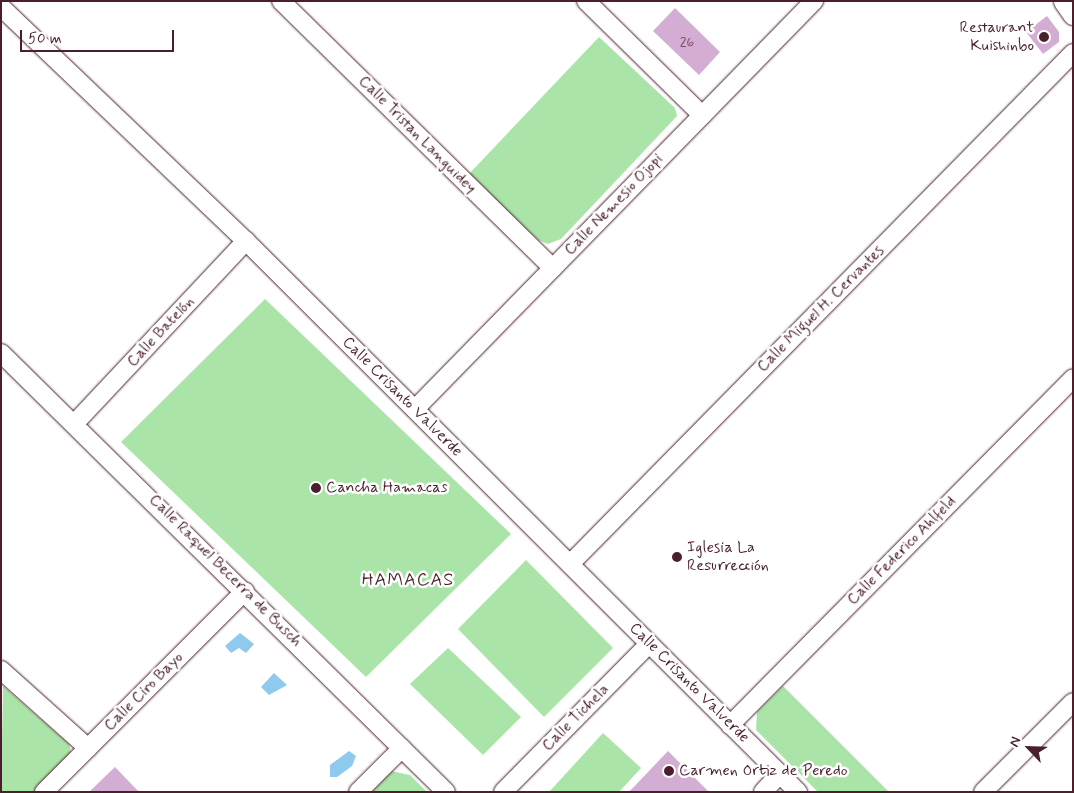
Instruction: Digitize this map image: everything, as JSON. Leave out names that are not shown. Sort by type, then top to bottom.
[{"type":"street","name":"Calle Tristan Languidey","points":[[281,1],[553,268]]},
{"type":"street","points":[[586,1],[702,115]]},
{"type":"street","name":"Calle Nemesio Ojopi","points":[[415,409],[814,1]]},
{"type":"street","points":[[1064,1],[1073,14]]},
{"type":"street","name":"Calle Crisanto Valverde","points":[[1,7],[246,241],[798,792]]},
{"type":"street","name":"Calle Miguel H. Cervantes","points":[[570,564],[1073,53]]},
{"type":"street","name":"Calle Batelón","points":[[75,423],[246,241]]},
{"type":"street","name":"Calle Raquel Becerra de Busch","points":[[1,353],[75,423],[446,792]]},
{"type":"street","name":"Calle Federico Ahlfeld","points":[[730,725],[1073,378]]},
{"type":"street","name":"Calle Ciro Bayo","points":[[44,792],[245,591]]},
{"type":"street","name":"Calle Tichela","points":[[504,792],[649,644]]},
{"type":"street","points":[[3,674],[88,748]]},
{"type":"street","points":[[983,792],[1073,702]]},
{"type":"street","points":[[358,792],[402,748]]},
{"type":"street","points":[[763,792],[780,774]]},
{"type":"green space","points":[[599,37],[675,108],[677,116],[561,239],[548,244],[538,240],[468,175]]},
{"type":"green space","name":"Cancha Hamacas","points":[[265,299],[511,534],[366,677],[121,442]]},
{"type":"green space","points":[[526,560],[613,648],[544,717],[458,629]]},
{"type":"green space","points":[[448,648],[521,717],[483,755],[410,684]]},
{"type":"green space","points":[[3,686],[69,744],[72,756],[41,792],[1,792]]},
{"type":"green space","points":[[783,686],[889,792],[818,792],[756,730],[757,712]]},
{"type":"green space","points":[[603,733],[641,768],[619,792],[549,792]]},
{"type":"green space","points":[[391,771],[410,775],[427,792],[372,792]]},
{"type":"water","points":[[240,633],[254,644],[246,653],[239,648],[231,653],[225,646]]},
{"type":"water","points":[[274,673],[287,685],[269,695],[261,687]]},
{"type":"water","points":[[349,751],[356,756],[352,766],[337,777],[330,777],[330,765]]},
{"type":"building","points":[[675,8],[720,52],[699,75],[653,31]]},
{"type":"building","name":"Restaurant Kuishinbo","points":[[1047,16],[1059,32],[1059,42],[1043,54],[1026,32]]},
{"type":"building","name":"Carmen Ortiz de Peredo","points":[[668,751],[709,792],[629,792]]},
{"type":"building","points":[[115,767],[139,792],[89,792]]},
{"type":"place","name":"Restaurant Kuishinbo","points":[[1044,37]]},
{"type":"place","name":"Cancha Hamacas","points":[[316,488]]},
{"type":"place","name":"Iglesia La Resurrección","points":[[677,557]]},
{"type":"place","name":"Carmen Ortiz de Peredo","points":[[669,771]]},
{"type":"district","name":"HAMACAS","points":[[408,580]]}]
